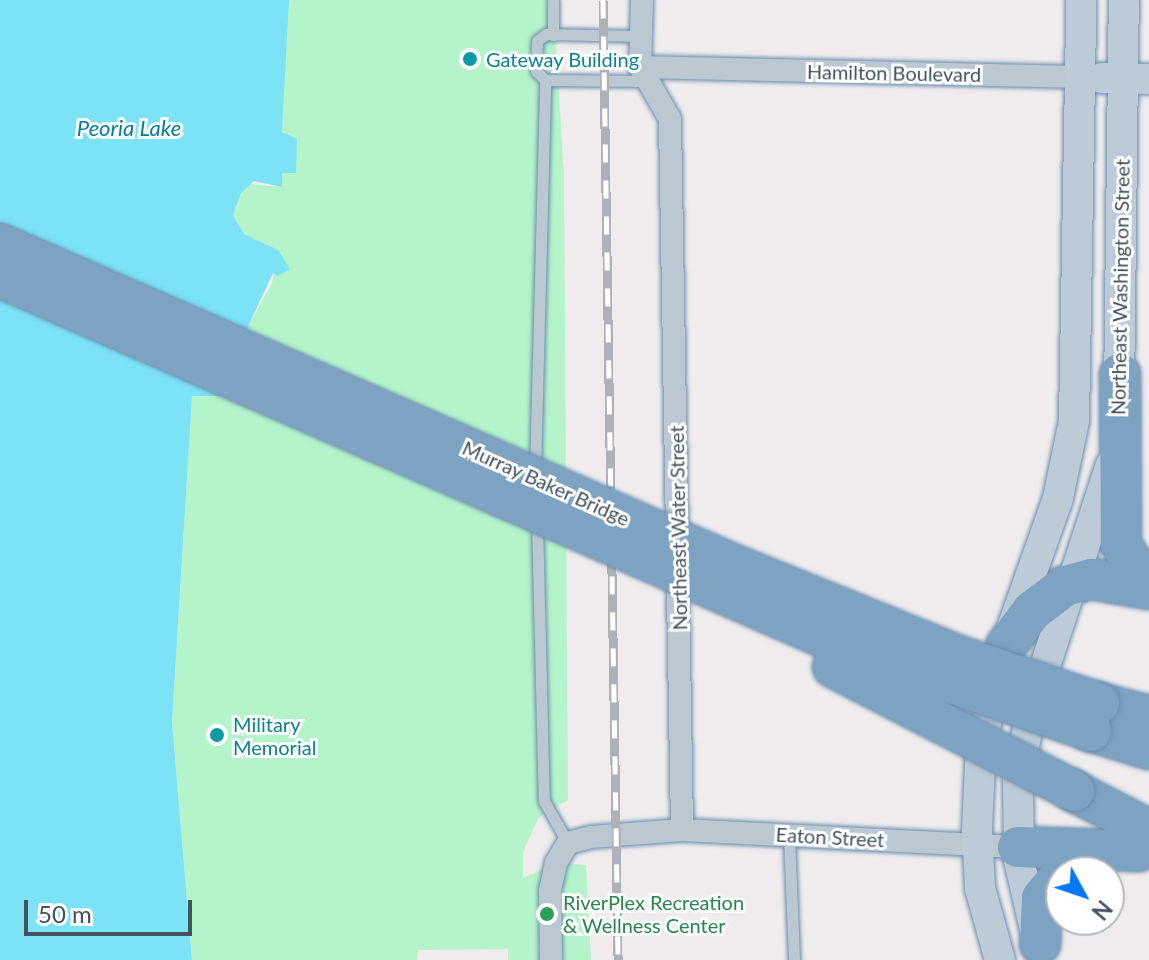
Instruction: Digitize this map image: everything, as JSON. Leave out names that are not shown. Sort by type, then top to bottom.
[{"type":"highway","name":"Murray Baker Bridge","points":[[0,244],[732,564],[1005,659],[1097,709]]},
{"type":"highway","name":"Murray Baker Bridge","points":[[0,277],[753,608],[897,667],[1097,709]]},
{"type":"highway","points":[[1120,374],[1121,544],[1133,564],[1149,575]]},
{"type":"highway","points":[[1005,659],[1042,601],[1072,583],[1092,579],[1149,589]]},
{"type":"highway","points":[[753,608],[813,657],[1074,791],[1144,841]]},
{"type":"highway","points":[[1097,709],[1149,702]]},
{"type":"highway","points":[[1097,709],[1149,716]]},
{"type":"highway","points":[[1097,709],[1149,749]]},
{"type":"highway","points":[[1018,847],[1144,841]]},
{"type":"highway","points":[[1106,856],[1144,841]]},
{"type":"highway","points":[[1044,952],[1042,898],[1045,894]]},
{"type":"street","points":[[642,0],[642,74]]},
{"type":"street","name":"Northeast Washington Street","points":[[977,845],[981,744],[1005,659],[1058,498],[1072,435],[1081,0]]},
{"type":"street","name":"Northeast Washington Street","points":[[1018,847],[1015,796],[1021,758],[1072,583],[1106,485],[1116,434],[1136,79],[1124,0]]},
{"type":"street","name":"Hamilton Boulevard","points":[[642,74],[1136,79]]},
{"type":"street","name":"Northeast Water Street","points":[[642,74],[661,97],[670,119],[682,830]]},
{"type":"street","points":[[551,960],[550,891],[556,863],[568,843],[615,831],[682,830]]},
{"type":"street","name":"Eaton Street","points":[[682,830],[1018,847]]},
{"type":"street","points":[[977,845],[984,910],[1000,960]]},
{"type":"street","points":[[1018,847],[1044,952]]},
{"type":"lane","points":[[553,0],[553,35]]},
{"type":"lane","points":[[568,843],[544,801],[535,470],[545,80],[536,71],[537,41],[553,35],[641,36]]},
{"type":"lane","points":[[545,80],[642,74]]},
{"type":"lane","points":[[789,835],[794,960]]},
{"type":"green space","points":[[288,0],[553,0],[564,174],[568,800],[539,817],[523,852],[523,878],[556,863],[586,865],[591,960],[508,960],[508,949],[418,950],[417,960],[192,960],[172,722],[192,395],[233,396],[249,324],[272,283],[277,250],[244,234],[233,215],[241,193],[250,184],[282,187],[282,173],[296,173],[290,139],[282,133]]},
{"type":"water","name":"Peoria Lake","points":[[0,0],[289,0],[282,132],[297,139],[296,173],[282,173],[282,187],[254,181],[241,193],[233,215],[244,234],[278,250],[290,269],[278,276],[273,273],[249,324],[233,396],[192,396],[172,722],[192,960],[0,960]]},
{"type":"railway","points":[[603,0],[618,960]]},
{"type":"place","name":"Gateway Building","points":[[470,59]]},
{"type":"place","name":"Military Memorial","points":[[217,735]]},
{"type":"place","name":"RiverPlex Recreation & Wellness Center","points":[[547,914]]}]
